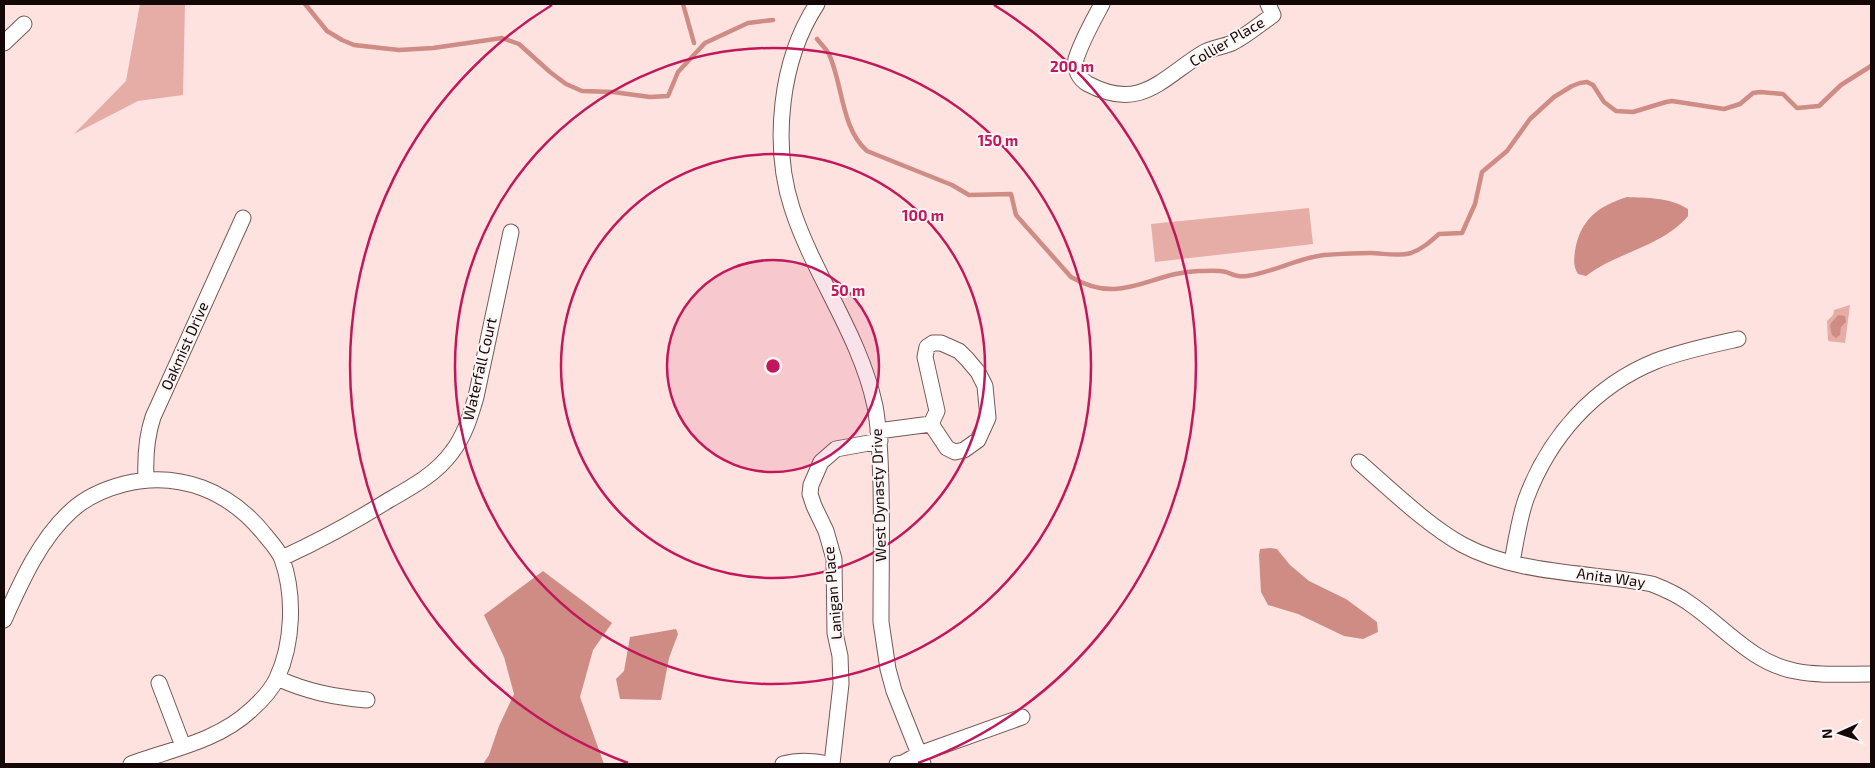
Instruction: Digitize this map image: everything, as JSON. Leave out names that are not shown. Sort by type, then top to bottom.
[{"type":"street","name":"West Dynasty Drive","points":[[817,4],[808,17],[797,44],[784,88],[780,123],[784,173],[790,201],[800,230],[862,362],[875,407],[879,436],[884,647],[894,691],[921,759]]},
{"type":"street","name":"Collier Place","points":[[1102,4],[1076,60],[1076,72],[1082,81],[1116,95],[1137,93],[1154,86],[1174,75],[1205,52],[1233,42],[1273,15],[1268,4]]},
{"type":"street","points":[[4,43],[24,24]]},
{"type":"street","name":"Oakmist Drive","points":[[146,479],[145,451],[153,417],[244,218]]},
{"type":"street","name":"Waterfall Court","points":[[282,558],[339,530],[428,476],[441,465],[460,441],[469,423],[476,397],[512,232]]},
{"type":"street","points":[[1512,562],[1518,527],[1534,479],[1543,460],[1572,420],[1606,390],[1638,370],[1657,361],[1738,339]]},
{"type":"street","points":[[933,343],[941,343],[959,351],[978,372],[985,386],[988,418],[978,440],[964,450],[955,452],[948,448],[931,424],[938,411],[925,357],[927,347],[933,343]]},
{"type":"street","name":"Lanigan Place","points":[[831,764],[841,684],[840,656],[836,633],[834,559],[826,531],[810,494],[816,472],[821,462],[836,449],[879,436],[931,424]]},
{"type":"street","name":"Anita Way","points":[[1359,462],[1448,536],[1480,553],[1532,567],[1652,584],[1670,591],[1690,603],[1732,638],[1778,666],[1808,673],[1871,674]]},
{"type":"street","points":[[6,610],[39,549],[70,512],[83,501],[113,487],[146,479],[188,483],[206,488],[229,501],[248,516],[260,529],[282,558],[291,614],[287,646],[277,678],[251,710],[213,736],[131,764]]},
{"type":"street","points":[[277,678],[296,687],[336,698],[367,700]]},
{"type":"street","points":[[159,683],[183,746]]},
{"type":"street","points":[[897,764],[921,759],[1022,717]]},
{"type":"street","points":[[783,764],[807,762],[831,764]]},
{"type":"shaded area","points":[[140,4],[185,4],[183,95],[138,101],[74,134],[126,81]]},
{"type":"shaded area","points":[[1627,197],[1673,202],[1688,209],[1688,216],[1665,235],[1652,242],[1611,261],[1586,276],[1578,274],[1574,260],[1575,251],[1577,240],[1586,223],[1599,210]]},
{"type":"shaded area","points":[[1309,208],[1313,244],[1155,262],[1151,224]]},
{"type":"shaded area","points":[[1850,305],[1845,343],[1828,341],[1827,321],[1833,315],[1834,310]]},
{"type":"shaded area","points":[[1838,315],[1845,316],[1846,322],[1841,327],[1840,335],[1836,338],[1832,335],[1830,325]]},
{"type":"shaded area","points":[[1260,549],[1277,549],[1290,565],[1309,581],[1346,599],[1377,622],[1378,632],[1363,639],[1344,636],[1298,614],[1268,605],[1261,592],[1259,555]]},
{"type":"shaded area","points":[[543,571],[612,623],[593,650],[580,697],[604,764],[483,764],[489,755],[499,726],[514,694],[504,657],[484,615]]},
{"type":"shaded area","points":[[676,629],[678,634],[669,658],[661,700],[620,699],[616,679],[624,671],[630,637]]},
{"type":"waterway","points":[[305,4],[327,31],[354,45],[399,50],[433,48],[502,38],[519,44],[566,84],[582,91],[613,92],[650,97],[668,96],[678,72],[705,43],[748,23],[773,20]]},
{"type":"waterway","points":[[683,4],[694,43]]},
{"type":"waterway","points":[[817,39],[829,54],[834,66],[847,118],[852,130],[858,142],[867,151],[952,185],[969,195],[1011,194],[1016,215],[1071,277],[1089,285],[1106,289],[1121,289],[1182,273],[1199,271],[1220,271],[1247,276],[1324,255],[1364,253],[1406,254],[1422,247],[1439,234],[1462,233],[1475,204],[1482,172],[1507,151],[1530,119],[1554,97],[1580,83],[1587,82],[1593,85],[1604,102],[1616,111],[1633,112],[1672,101],[1724,109],[1740,104],[1753,93],[1760,92],[1783,94],[1797,108],[1819,106],[1841,85],[1871,66]]}]
